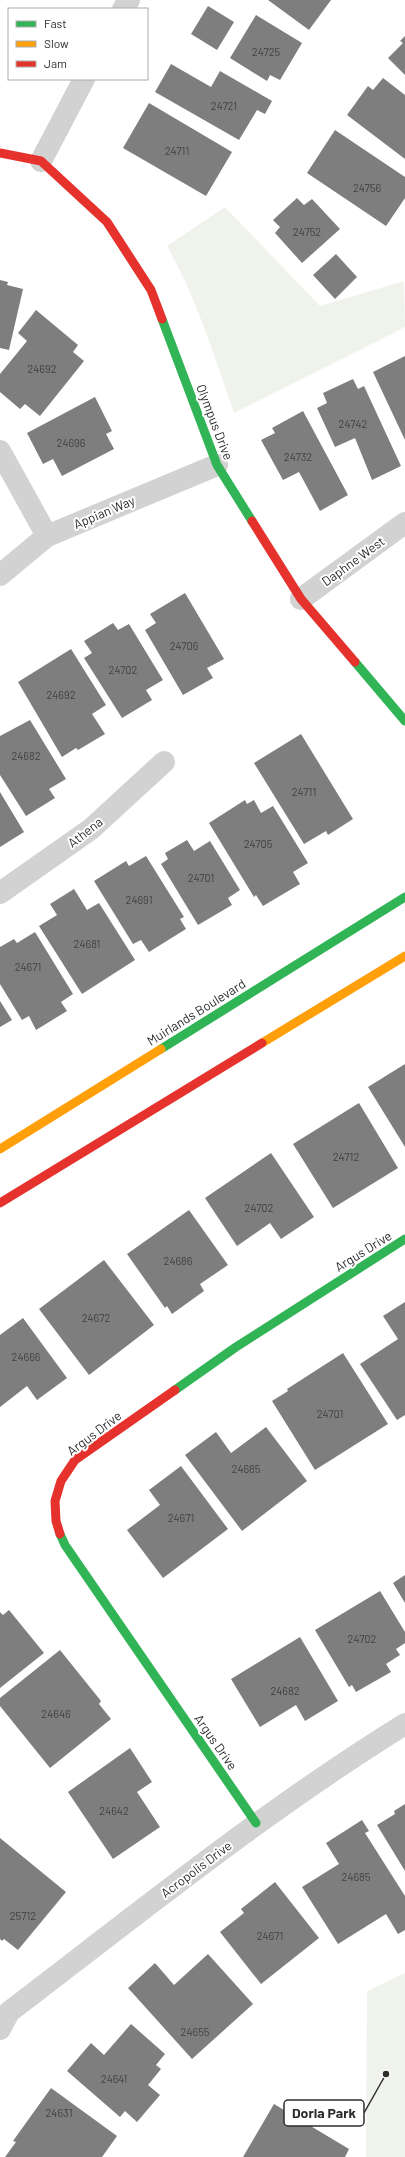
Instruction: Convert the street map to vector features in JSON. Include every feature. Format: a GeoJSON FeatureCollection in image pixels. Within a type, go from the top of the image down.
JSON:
{"type":"FeatureCollection","features":[{"type":"Feature","properties":{"kind":"street"},"geometry":{"type":"LineString","coordinates":[[0,152],[42,161],[83,80]]}},
{"type":"Feature","properties":{"kind":"street","name":"Olympus Drive"},"geometry":{"type":"LineString","coordinates":[[42,161],[107,222],[151,290],[217,465],[301,599],[405,721]]}},
{"type":"Feature","properties":{"kind":"street"},"geometry":{"type":"LineString","coordinates":[[0,451],[47,536]]}},
{"type":"Feature","properties":{"kind":"street","name":"Appian Way"},"geometry":{"type":"LineString","coordinates":[[0,575],[47,536],[217,465]]}},
{"type":"Feature","properties":{"kind":"street","name":"Daphne West"},"geometry":{"type":"LineString","coordinates":[[301,599],[405,522]]}},
{"type":"Feature","properties":{"kind":"street","name":"Athena"},"geometry":{"type":"LineString","coordinates":[[0,893],[91,829],[164,762]]}},
{"type":"Feature","properties":{"kind":"street","name":"Muirlands Boulevard"},"geometry":{"type":"LineString","coordinates":[[0,1149],[405,897]]}},
{"type":"Feature","properties":{"kind":"street"},"geometry":{"type":"LineString","coordinates":[[0,1203],[405,956]]}},
{"type":"Feature","properties":{"kind":"street","name":"Argus Drive"},"geometry":{"type":"LineString","coordinates":[[256,1824],[65,1545],[56,1527],[54,1505],[56,1492],[62,1477],[75,1460],[236,1347],[405,1239]]}},
{"type":"Feature","properties":{"kind":"street","name":"Acropolis Drive"},"geometry":{"type":"LineString","coordinates":[[3,2015],[256,1824],[368,1747],[405,1724]]}},
{"type":"Feature","properties":{"kind":"shaded area"},"geometry":{"type":"Polygon","coordinates":[[[225,207],[320,306],[404,281],[405,327],[234,413],[196,307],[178,266],[167,246],[225,207]]]}},
{"type":"Feature","properties":{"kind":"shaded area"},"geometry":{"type":"Polygon","coordinates":[[[405,1973],[405,2157],[366,2157],[367,1991],[405,1973]]]}},
{"type":"Feature","properties":{"kind":"building"},"geometry":{"type":"Polygon","coordinates":[[[268,0],[331,0],[309,30],[268,0]]]}},
{"type":"Feature","properties":{"kind":"building"},"geometry":{"type":"Polygon","coordinates":[[[208,6],[234,22],[217,50],[191,34],[208,6]]]}},
{"type":"Feature","properties":{"kind":"building"},"geometry":{"type":"Polygon","coordinates":[[[256,15],[302,43],[280,80],[270,75],[267,81],[230,58],[256,15]]]}},
{"type":"Feature","properties":{"kind":"building"},"geometry":{"type":"Polygon","coordinates":[[[405,36],[405,75],[388,58],[403,43],[400,41],[405,36]]]}},
{"type":"Feature","properties":{"kind":"building"},"geometry":{"type":"Polygon","coordinates":[[[171,64],[211,87],[220,71],[272,101],[265,114],[257,110],[239,140],[155,92],[171,64]]]}},
{"type":"Feature","properties":{"kind":"building"},"geometry":{"type":"Polygon","coordinates":[[[383,78],[405,95],[405,159],[347,115],[368,86],[373,90],[383,78]]]}},
{"type":"Feature","properties":{"kind":"building"},"geometry":{"type":"Polygon","coordinates":[[[149,103],[232,152],[206,196],[123,148],[149,103]]]}},
{"type":"Feature","properties":{"kind":"building"},"geometry":{"type":"Polygon","coordinates":[[[335,130],[405,177],[405,198],[386,226],[307,173],[335,130]]]}},
{"type":"Feature","properties":{"kind":"building"},"geometry":{"type":"Polygon","coordinates":[[[297,198],[304,205],[312,199],[340,229],[302,263],[275,233],[280,227],[273,220],[297,198]]]}},
{"type":"Feature","properties":{"kind":"building"},"geometry":{"type":"Polygon","coordinates":[[[336,254],[357,277],[335,299],[313,275],[336,254]]]}},
{"type":"Feature","properties":{"kind":"building"},"geometry":{"type":"Polygon","coordinates":[[[0,280],[8,282],[7,285],[23,289],[9,350],[0,348],[0,280]]]}},
{"type":"Feature","properties":{"kind":"building"},"geometry":{"type":"Polygon","coordinates":[[[36,310],[78,345],[73,352],[84,361],[40,416],[25,404],[20,409],[0,392],[0,374],[27,341],[18,333],[36,310]]]}},
{"type":"Feature","properties":{"kind":"building"},"geometry":{"type":"Polygon","coordinates":[[[405,356],[405,440],[373,372],[405,356]]]}},
{"type":"Feature","properties":{"kind":"building"},"geometry":{"type":"Polygon","coordinates":[[[353,379],[358,389],[364,386],[401,466],[372,480],[355,438],[335,447],[317,408],[327,403],[323,393],[353,379]]]}},
{"type":"Feature","properties":{"kind":"building"},"geometry":{"type":"Polygon","coordinates":[[[95,397],[112,431],[106,434],[114,449],[62,476],[53,459],[43,464],[27,433],[95,397]]]}},
{"type":"Feature","properties":{"kind":"building"},"geometry":{"type":"Polygon","coordinates":[[[303,411],[348,495],[320,511],[299,472],[283,480],[261,440],[275,433],[272,428],[303,411]]]}},
{"type":"Feature","properties":{"kind":"building"},"geometry":{"type":"Polygon","coordinates":[[[185,593],[224,659],[207,668],[213,678],[183,695],[145,630],[156,623],[150,614],[185,593]]]}},
{"type":"Feature","properties":{"kind":"building"},"geometry":{"type":"Polygon","coordinates":[[[113,623],[118,630],[129,624],[163,680],[146,690],[152,700],[122,718],[84,658],[92,653],[84,641],[113,623]]]}},
{"type":"Feature","properties":{"kind":"building"},"geometry":{"type":"Polygon","coordinates":[[[71,649],[106,705],[92,714],[105,734],[78,750],[76,748],[62,757],[18,682],[71,649]]]}},
{"type":"Feature","properties":{"kind":"building"},"geometry":{"type":"Polygon","coordinates":[[[30,720],[66,779],[49,789],[55,798],[26,816],[0,775],[0,736],[30,720]]]}},
{"type":"Feature","properties":{"kind":"building"},"geometry":{"type":"Polygon","coordinates":[[[301,734],[353,819],[328,835],[326,831],[304,844],[254,763],[301,734]]]}},
{"type":"Feature","properties":{"kind":"building"},"geometry":{"type":"Polygon","coordinates":[[[0,792],[24,832],[0,847],[0,792]]]}},
{"type":"Feature","properties":{"kind":"building"},"geometry":{"type":"Polygon","coordinates":[[[245,800],[247,804],[254,800],[261,813],[273,806],[308,863],[293,872],[300,884],[263,906],[256,895],[254,897],[209,823],[245,800]]]}},
{"type":"Feature","properties":{"kind":"building"},"geometry":{"type":"Polygon","coordinates":[[[187,840],[194,851],[210,841],[240,890],[228,898],[232,905],[198,925],[161,864],[168,859],[165,853],[187,840]]]}},
{"type":"Feature","properties":{"kind":"building"},"geometry":{"type":"Polygon","coordinates":[[[146,856],[184,917],[180,919],[186,929],[149,952],[141,940],[133,944],[94,881],[126,861],[129,866],[146,856]]]}},
{"type":"Feature","properties":{"kind":"building"},"geometry":{"type":"Polygon","coordinates":[[[74,889],[87,910],[99,903],[135,960],[82,994],[39,926],[57,915],[50,904],[74,889]]]}},
{"type":"Feature","properties":{"kind":"building"},"geometry":{"type":"Polygon","coordinates":[[[35,932],[73,994],[61,1002],[67,1011],[36,1030],[29,1016],[22,1020],[0,984],[0,947],[14,939],[17,943],[35,932]]]}},
{"type":"Feature","properties":{"kind":"building"},"geometry":{"type":"Polygon","coordinates":[[[0,1001],[12,1020],[0,1027],[0,1001]]]}},
{"type":"Feature","properties":{"kind":"building"},"geometry":{"type":"Polygon","coordinates":[[[405,1064],[405,1147],[368,1087],[405,1064]]]}},
{"type":"Feature","properties":{"kind":"building"},"geometry":{"type":"Polygon","coordinates":[[[359,1103],[398,1168],[333,1208],[293,1144],[359,1103]]]}},
{"type":"Feature","properties":{"kind":"building"},"geometry":{"type":"Polygon","coordinates":[[[271,1153],[314,1217],[281,1239],[270,1223],[237,1246],[205,1198],[271,1153]]]}},
{"type":"Feature","properties":{"kind":"building"},"geometry":{"type":"Polygon","coordinates":[[[189,1210],[228,1265],[200,1284],[204,1291],[172,1314],[167,1306],[165,1308],[127,1254],[189,1210]]]}},
{"type":"Feature","properties":{"kind":"building"},"geometry":{"type":"Polygon","coordinates":[[[104,1260],[154,1325],[89,1375],[39,1309],[104,1260]]]}},
{"type":"Feature","properties":{"kind":"building"},"geometry":{"type":"Polygon","coordinates":[[[405,1302],[405,1415],[397,1420],[360,1364],[398,1339],[383,1316],[405,1302]]]}},
{"type":"Feature","properties":{"kind":"building"},"geometry":{"type":"Polygon","coordinates":[[[23,1318],[67,1378],[37,1400],[27,1386],[0,1407],[0,1335],[23,1318]]]}},
{"type":"Feature","properties":{"kind":"building"},"geometry":{"type":"Polygon","coordinates":[[[343,1353],[388,1424],[315,1470],[272,1401],[288,1391],[287,1389],[343,1353]]]}},
{"type":"Feature","properties":{"kind":"building"},"geometry":{"type":"Polygon","coordinates":[[[266,1427],[307,1481],[242,1531],[185,1455],[216,1432],[231,1453],[266,1427]]]}},
{"type":"Feature","properties":{"kind":"building"},"geometry":{"type":"Polygon","coordinates":[[[181,1466],[228,1529],[163,1578],[127,1530],[160,1505],[149,1490],[181,1466]]]}},
{"type":"Feature","properties":{"kind":"building"},"geometry":{"type":"Polygon","coordinates":[[[405,1575],[405,1603],[393,1583],[405,1575]]]}},
{"type":"Feature","properties":{"kind":"building"},"geometry":{"type":"Polygon","coordinates":[[[380,1591],[405,1632],[405,1643],[396,1649],[400,1655],[386,1664],[391,1672],[356,1692],[352,1685],[349,1687],[315,1630],[380,1591]]]}},
{"type":"Feature","properties":{"kind":"building"},"geometry":{"type":"Polygon","coordinates":[[[9,1610],[44,1653],[0,1688],[0,1612],[3,1615],[9,1610]]]}},
{"type":"Feature","properties":{"kind":"building"},"geometry":{"type":"Polygon","coordinates":[[[300,1637],[338,1701],[305,1721],[296,1705],[260,1727],[231,1679],[300,1637]]]}},
{"type":"Feature","properties":{"kind":"building"},"geometry":{"type":"Polygon","coordinates":[[[60,1650],[101,1701],[99,1704],[111,1719],[50,1768],[0,1706],[0,1698],[60,1650]]]}},
{"type":"Feature","properties":{"kind":"building"},"geometry":{"type":"Polygon","coordinates":[[[130,1748],[152,1782],[137,1792],[160,1827],[113,1859],[68,1792],[130,1748]]]}},
{"type":"Feature","properties":{"kind":"building"},"geometry":{"type":"Polygon","coordinates":[[[405,1804],[405,1871],[377,1825],[395,1814],[394,1811],[405,1804]]]}},
{"type":"Feature","properties":{"kind":"building"},"geometry":{"type":"Polygon","coordinates":[[[362,1820],[369,1831],[365,1833],[405,1896],[405,1930],[398,1934],[386,1914],[338,1944],[302,1887],[339,1864],[326,1843],[362,1820]]]}},
{"type":"Feature","properties":{"kind":"building"},"geometry":{"type":"Polygon","coordinates":[[[0,1838],[66,1892],[18,1950],[4,1939],[2,1941],[0,1939],[0,1838]]]}},
{"type":"Feature","properties":{"kind":"building"},"geometry":{"type":"Polygon","coordinates":[[[275,1882],[319,1938],[261,1984],[220,1932],[244,1913],[241,1909],[275,1882]]]}},
{"type":"Feature","properties":{"kind":"building"},"geometry":{"type":"Polygon","coordinates":[[[208,1954],[253,2004],[192,2059],[128,1988],[155,1963],[174,1985],[208,1954]]]}},
{"type":"Feature","properties":{"kind":"building"},"geometry":{"type":"Polygon","coordinates":[[[131,2024],[165,2054],[156,2065],[161,2069],[148,2085],[160,2095],[137,2122],[125,2111],[120,2117],[67,2071],[91,2043],[104,2055],[131,2024]]]}},
{"type":"Feature","properties":{"kind":"building"},"geometry":{"type":"Polygon","coordinates":[[[51,2088],[117,2136],[102,2157],[5,2157],[16,2142],[13,2141],[51,2088]]]}},
{"type":"Feature","properties":{"kind":"building"},"geometry":{"type":"Polygon","coordinates":[[[274,2104],[349,2149],[345,2157],[243,2157],[274,2104]]]}},
{"type":"Feature","properties":{"kind":"traffic: fast"},"geometry":{"type":"LineString","coordinates":[[162,319],[217,465],[252,521]]}},
{"type":"Feature","properties":{"kind":"traffic: fast"},"geometry":{"type":"LineString","coordinates":[[355,662],[405,721]]}},
{"type":"Feature","properties":{"kind":"traffic: fast"},"geometry":{"type":"LineString","coordinates":[[161,1049],[405,897]]}},
{"type":"Feature","properties":{"kind":"traffic: fast"},"geometry":{"type":"LineString","coordinates":[[175,1390],[236,1347],[405,1239]]}},
{"type":"Feature","properties":{"kind":"traffic: fast"},"geometry":{"type":"LineString","coordinates":[[60,1534],[65,1545],[256,1823]]}},
{"type":"Feature","properties":{"kind":"traffic: slow"},"geometry":{"type":"LineString","coordinates":[[262,1043],[405,956]]}},
{"type":"Feature","properties":{"kind":"traffic: slow"},"geometry":{"type":"LineString","coordinates":[[0,1149],[161,1049]]}},
{"type":"Feature","properties":{"kind":"traffic: jam"},"geometry":{"type":"LineString","coordinates":[[0,153],[41,161],[107,222],[151,290],[162,319]]}},
{"type":"Feature","properties":{"kind":"traffic: jam"},"geometry":{"type":"LineString","coordinates":[[252,521],[301,599],[355,662]]}},
{"type":"Feature","properties":{"kind":"traffic: jam"},"geometry":{"type":"LineString","coordinates":[[0,1203],[262,1043]]}},
{"type":"Feature","properties":{"kind":"traffic: jam"},"geometry":{"type":"LineString","coordinates":[[60,1534],[56,1521],[55,1501],[61,1481],[75,1460],[175,1390]]}},
{"type":"Feature","properties":{"kind":"place","name":"Doria Park"},"geometry":{"type":"Point","coordinates":[386,2074]}}]}
